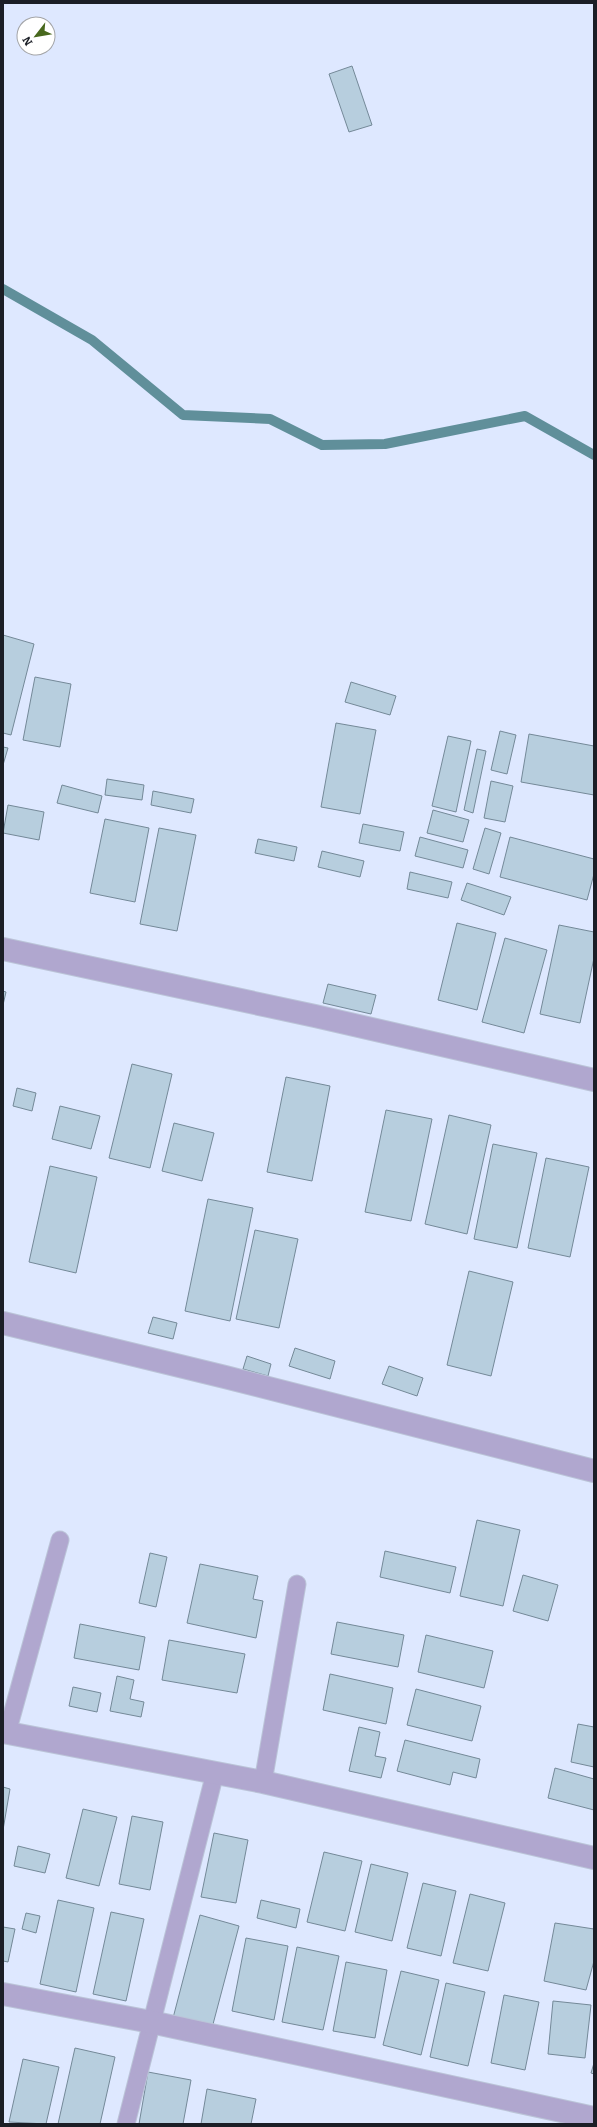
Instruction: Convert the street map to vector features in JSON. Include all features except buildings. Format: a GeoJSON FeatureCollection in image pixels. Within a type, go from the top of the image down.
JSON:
{"type":"FeatureCollection","features":[{"type":"Feature","properties":{"kind":"street"},"geometry":{"type":"LineString","coordinates":[[3,949],[323,1018],[594,1080]]}},
{"type":"Feature","properties":{"kind":"street"},"geometry":{"type":"LineString","coordinates":[[3,1323],[594,1471]]}},
{"type":"Feature","properties":{"kind":"street"},"geometry":{"type":"LineString","coordinates":[[5,1732],[263,1782],[594,1858]]}},
{"type":"Feature","properties":{"kind":"street"},"geometry":{"type":"LineString","coordinates":[[3,1994],[151,2022],[594,2118]]}},
{"type":"Feature","properties":{"kind":"lane"},"geometry":{"type":"LineString","coordinates":[[5,1732],[60,1540]]}},
{"type":"Feature","properties":{"kind":"lane"},"geometry":{"type":"LineString","coordinates":[[263,1782],[297,1584]]}},
{"type":"Feature","properties":{"kind":"lane"},"geometry":{"type":"LineString","coordinates":[[126,2124],[214,1773]]}},
{"type":"Feature","properties":{"kind":"waterway"},"geometry":{"type":"LineString","coordinates":[[3,289],[92,340],[183,415],[270,419],[322,445],[385,444],[525,416],[594,455]]}}]}
